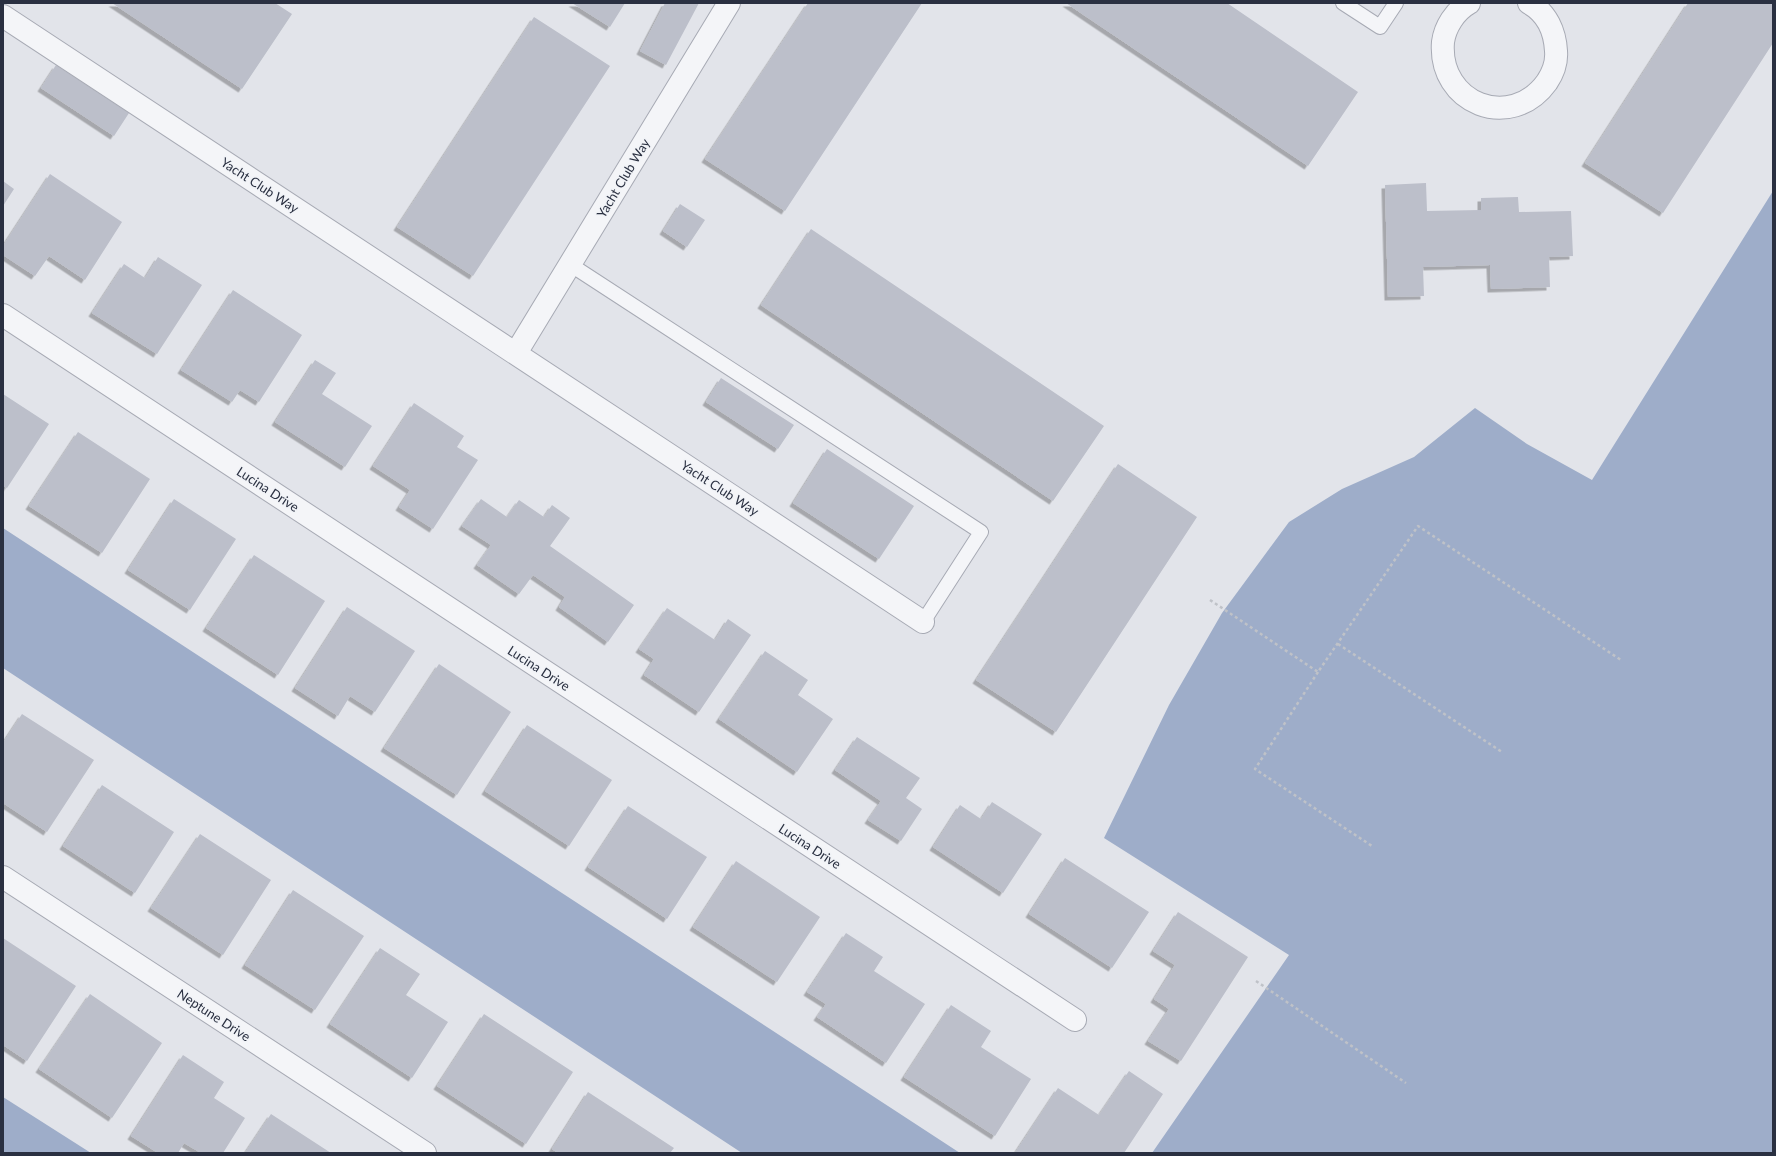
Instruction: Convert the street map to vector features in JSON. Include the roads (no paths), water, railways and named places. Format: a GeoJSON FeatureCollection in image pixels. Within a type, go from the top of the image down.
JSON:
{"type":"FeatureCollection","features":[{"type":"Feature","properties":{"kind":"street","name":"Yacht Club Way"},"geometry":{"type":"LineString","coordinates":[[516,353],[729,3]]}},
{"type":"Feature","properties":{"kind":"street"},"geometry":{"type":"LineString","coordinates":[[1469,3],[1463,6],[1451,20],[1444,37],[1442,54],[1446,73],[1456,88],[1470,100],[1487,107],[1506,108],[1524,102],[1540,92],[1551,76],[1557,57],[1555,38],[1548,20],[1529,3]]}},
{"type":"Feature","properties":{"kind":"street","name":"Yacht Club Way"},"geometry":{"type":"LineString","coordinates":[[3,16],[923,622]]}},
{"type":"Feature","properties":{"kind":"street","name":"Lucina Drive"},"geometry":{"type":"LineString","coordinates":[[3,315],[1075,1020]]}},
{"type":"Feature","properties":{"kind":"street","name":"Neptune Drive"},"geometry":{"type":"LineString","coordinates":[[3,877],[425,1153]]}},
{"type":"Feature","properties":{"kind":"lane"},"geometry":{"type":"LineString","coordinates":[[1343,3],[1380,28],[1396,3]]}},
{"type":"Feature","properties":{"kind":"lane"},"geometry":{"type":"LineString","coordinates":[[570,265],[981,532],[923,622]]}},
{"type":"Feature","properties":{"kind":"water"},"geometry":{"type":"Polygon","coordinates":[[[1773,191],[1773,1153],[1152,1153],[1289,955],[1104,838],[1169,705],[1222,613],[1289,522],[1342,489],[1414,457],[1475,408],[1527,444],[1592,480],[1773,191]]]}},
{"type":"Feature","properties":{"kind":"water"},"geometry":{"type":"Polygon","coordinates":[[[3,528],[960,1153],[742,1153],[3,668],[3,528]]]}},
{"type":"Feature","properties":{"kind":"water"},"geometry":{"type":"Polygon","coordinates":[[[3,1097],[91,1153],[3,1153],[3,1097]]]}}]}
